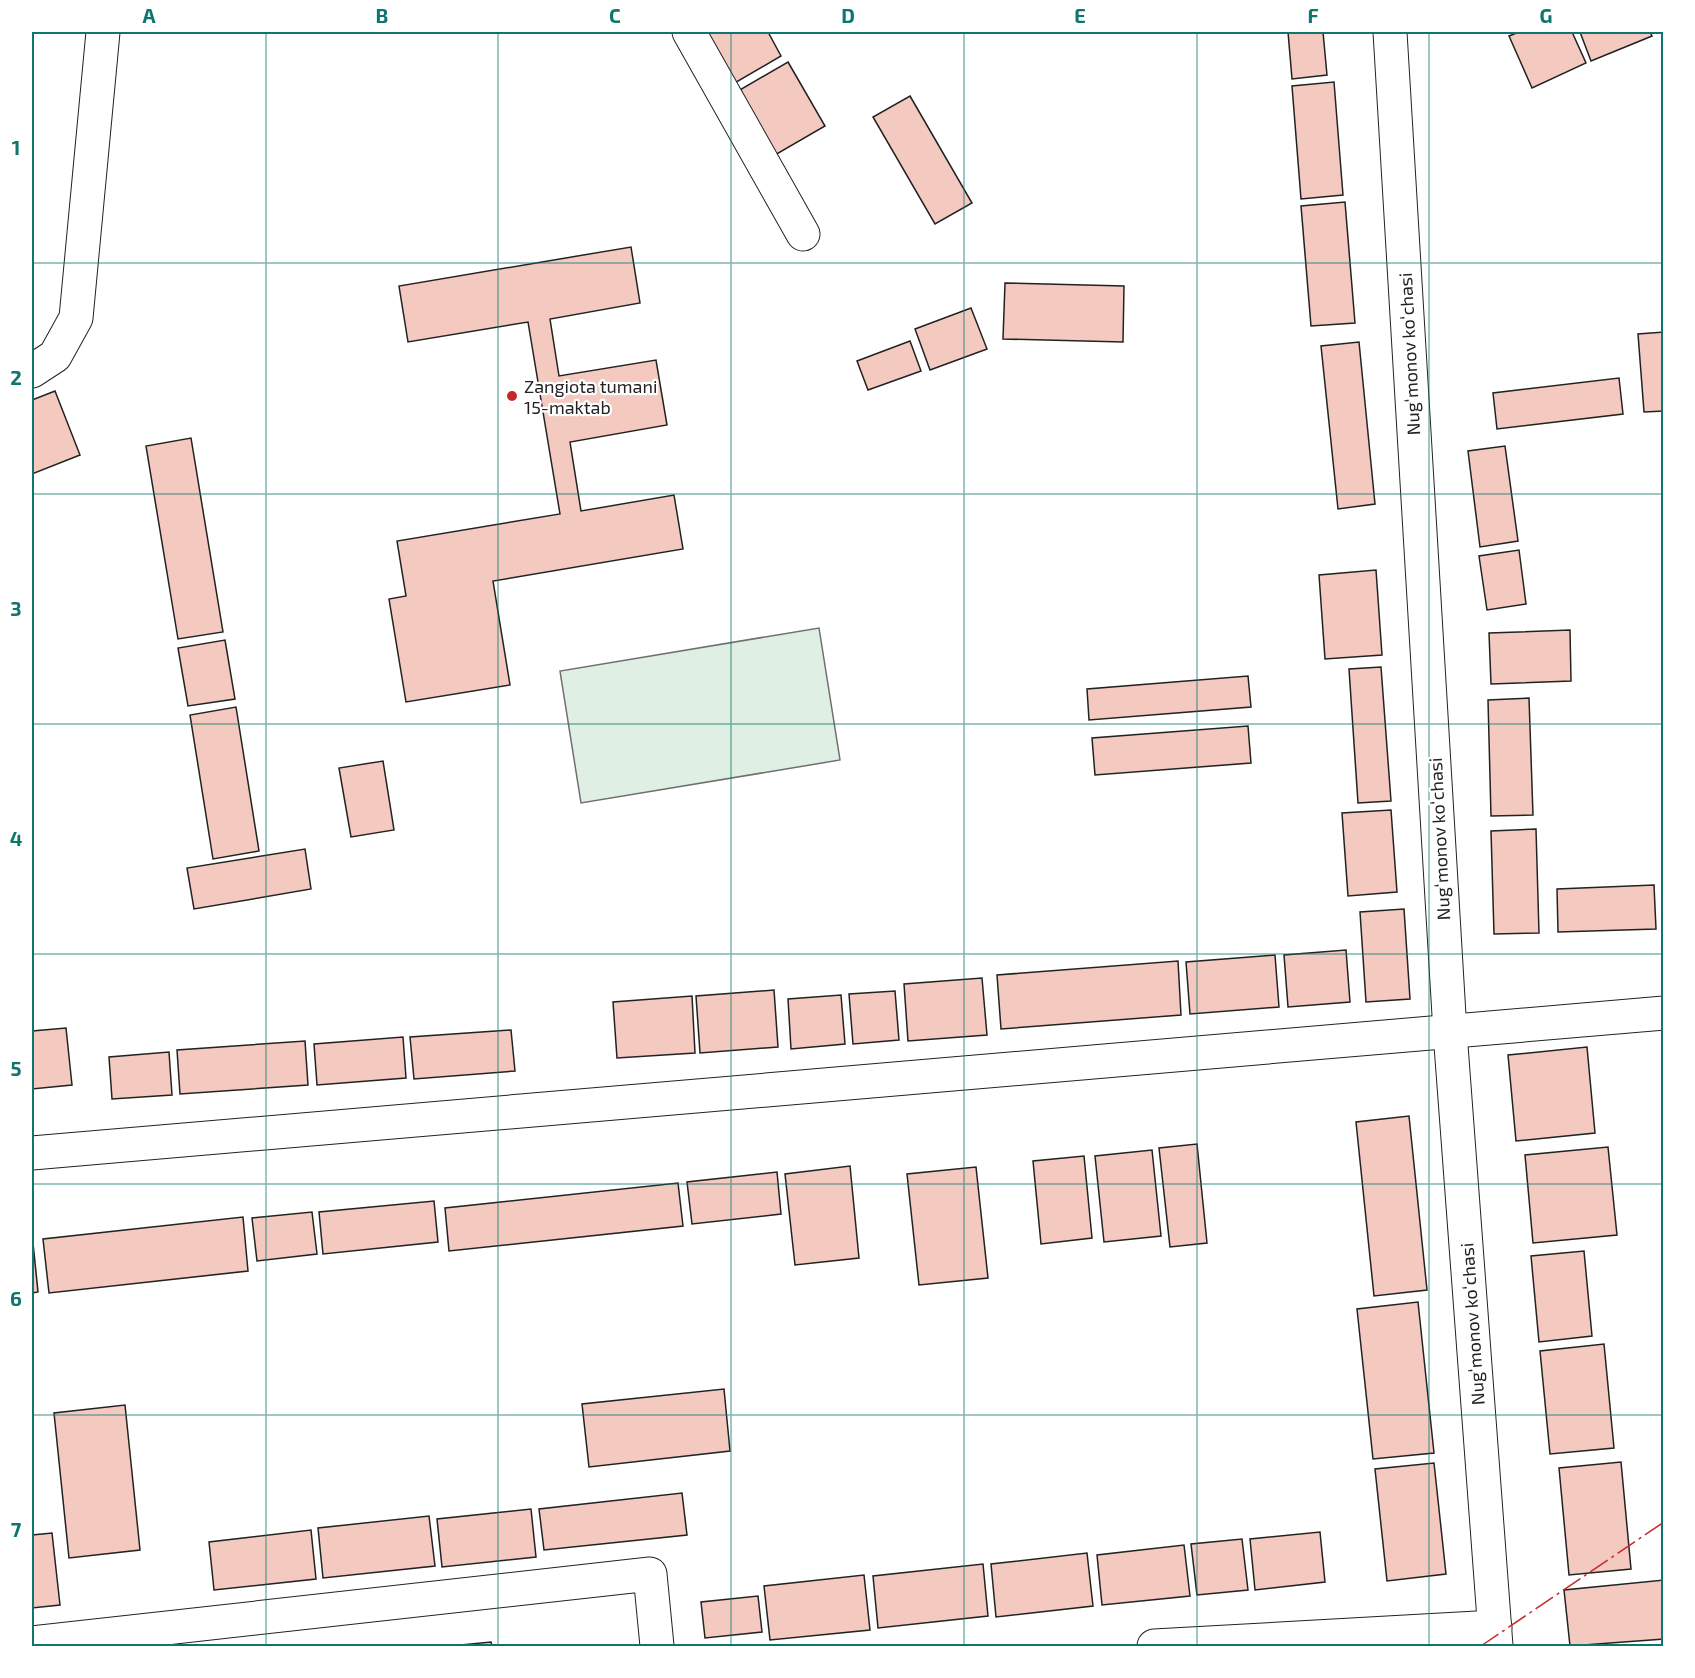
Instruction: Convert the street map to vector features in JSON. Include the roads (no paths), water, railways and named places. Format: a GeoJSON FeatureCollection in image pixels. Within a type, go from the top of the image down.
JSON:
{"type":"FeatureCollection","features":[{"type":"Feature","properties":{"kind":"street"},"geometry":{"type":"LineString","coordinates":[[32,371],[55,356],[76,318],[103,32]]}},
{"type":"Feature","properties":{"kind":"street"},"geometry":{"type":"LineString","coordinates":[[689,32],[803,234]]}},
{"type":"Feature","properties":{"kind":"street","name":"Nugʻmonov koʻchasi"},"geometry":{"type":"LineString","coordinates":[[1390,32],[1450,1032],[1496,1637]]}},
{"type":"Feature","properties":{"kind":"street"},"geometry":{"type":"LineString","coordinates":[[32,1153],[1664,1013]]}},
{"type":"Feature","properties":{"kind":"street"},"geometry":{"type":"LineString","coordinates":[[32,1643],[650,1574],[657,1647]]}},
{"type":"Feature","properties":{"kind":"street"},"geometry":{"type":"LineString","coordinates":[[1154,1647],[1496,1637]]}},
{"type":"Feature","properties":{"kind":"place","name":"Zangiota tumani 15-maktab"},"geometry":{"type":"Point","coordinates":[512,396]}}]}
